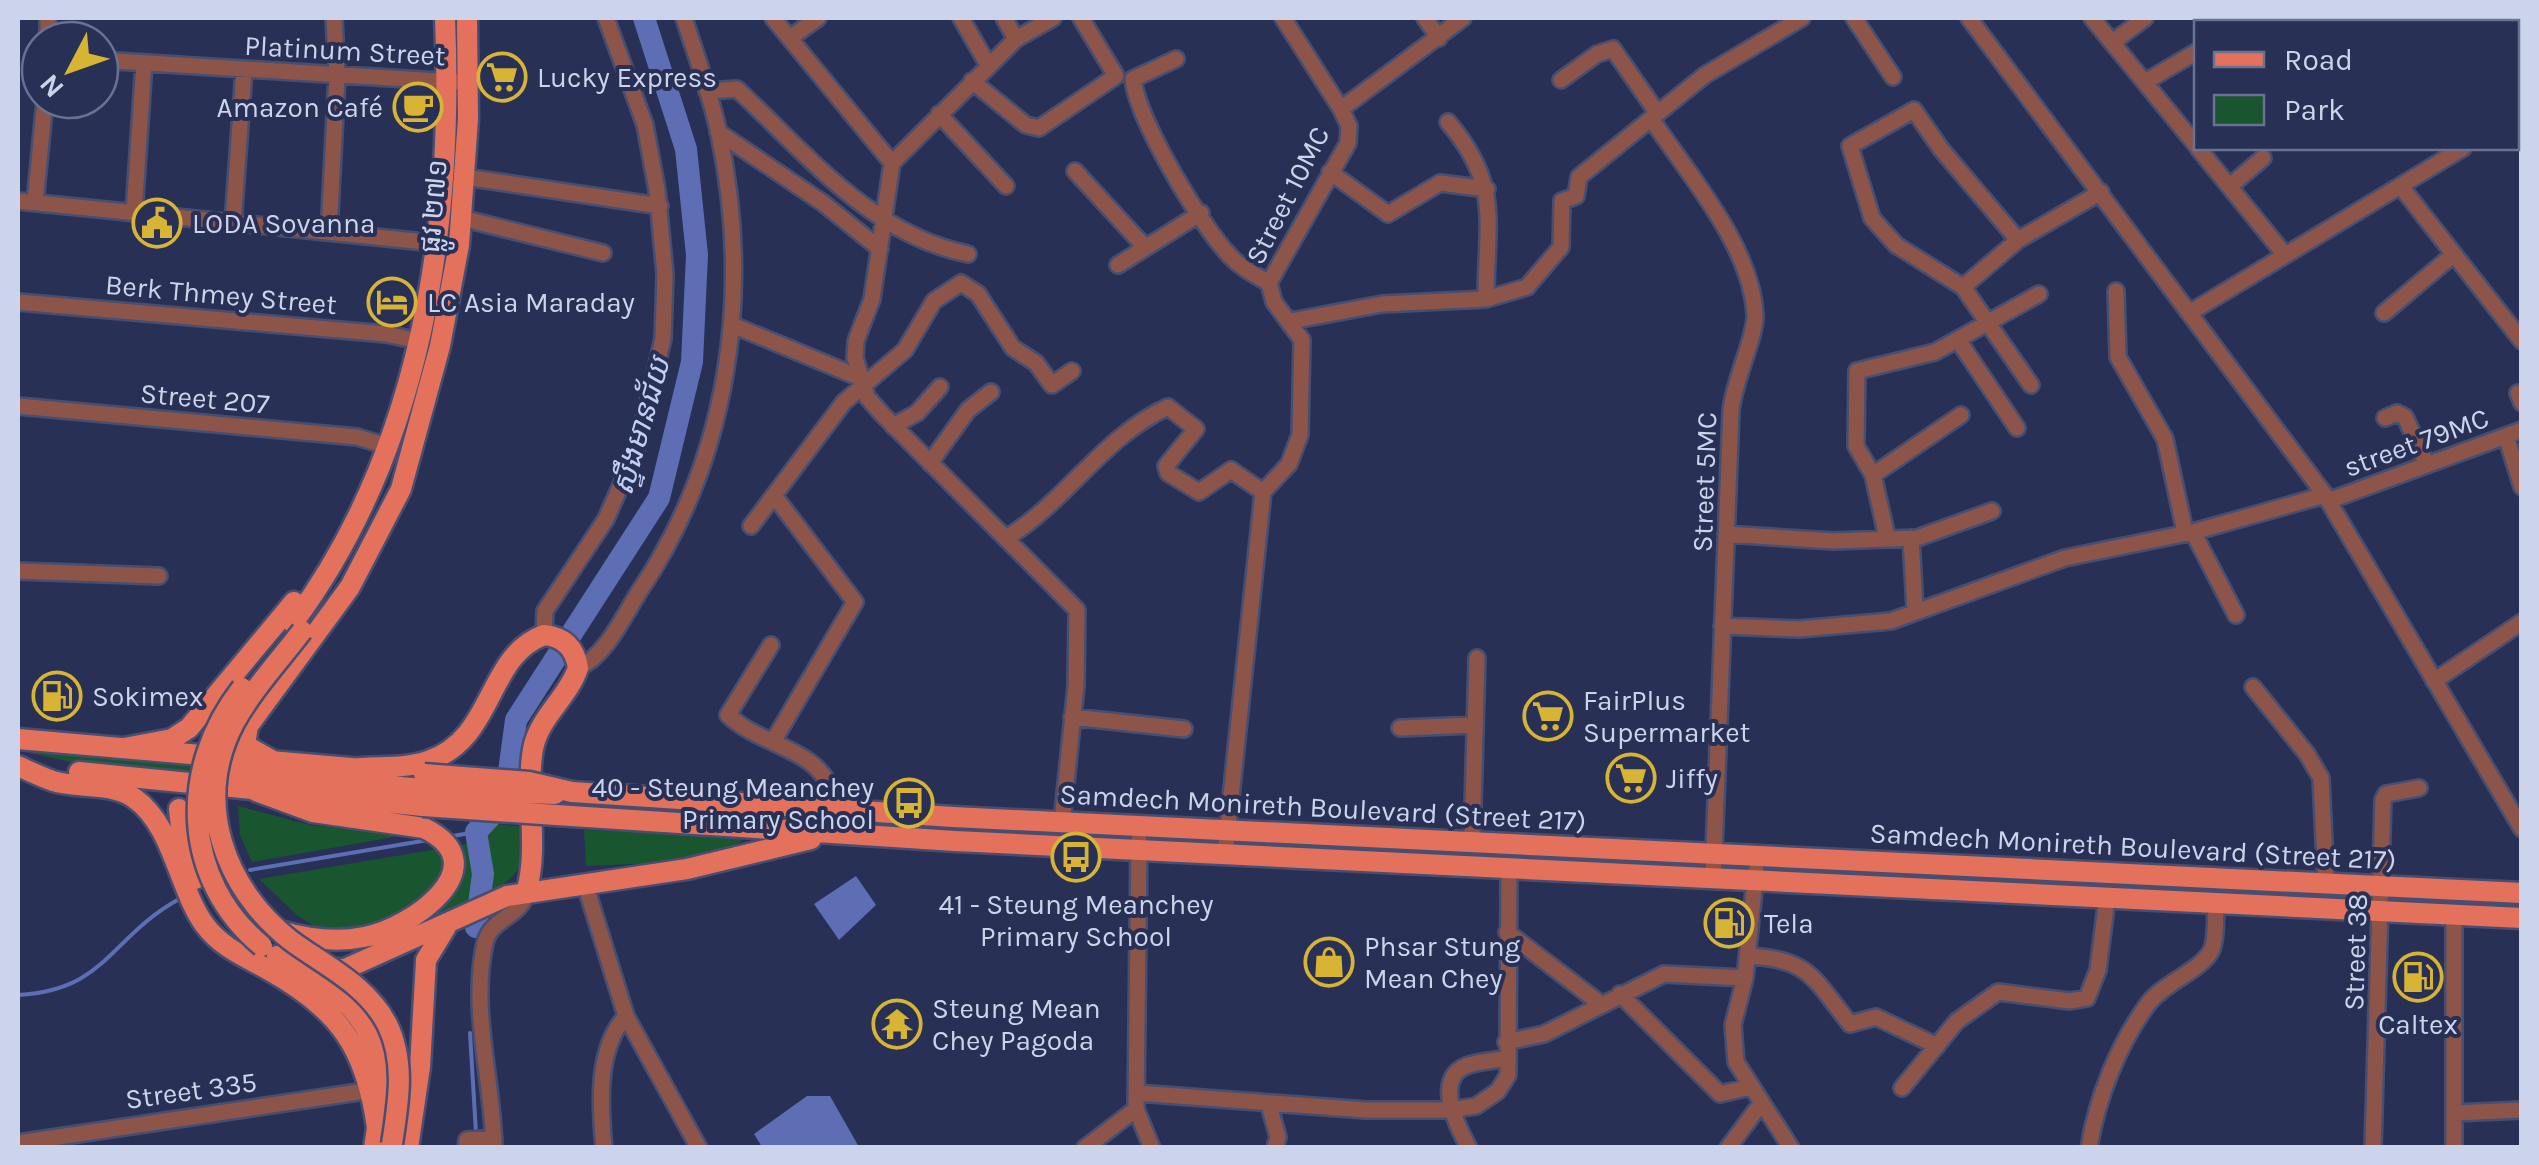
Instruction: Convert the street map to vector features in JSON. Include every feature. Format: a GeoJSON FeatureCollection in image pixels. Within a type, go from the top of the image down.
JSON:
{"type":"FeatureCollection","features":[{"type":"Feature","properties":{"kind":"main road","name":"ផ្លូវ ២៧១"},"geometry":{"type":"LineString","coordinates":[[387,446],[418,341],[435,243],[446,81],[444,18]]}},
{"type":"Feature","properties":{"kind":"main road","name":"ផ្លូវ ២៧១"},"geometry":{"type":"LineString","coordinates":[[408,454],[440,346],[461,218],[467,18]]}},
{"type":"Feature","properties":{"kind":"main road"},"geometry":{"type":"LineString","coordinates":[[387,446],[357,525],[298,627],[233,726],[216,792],[226,860],[248,899],[278,930],[352,982],[387,1024],[399,1076],[389,1143]]}},
{"type":"Feature","properties":{"kind":"main road"},"geometry":{"type":"LineString","coordinates":[[124,748],[172,739],[204,715],[311,580],[387,446]]}},
{"type":"Feature","properties":{"kind":"main road"},"geometry":{"type":"LineString","coordinates":[[389,1143],[362,1058],[338,1021],[237,922],[210,880],[198,831],[198,788],[206,749],[219,720],[342,577],[408,454]]}},
{"type":"Feature","properties":{"kind":"main road"},"geometry":{"type":"LineString","coordinates":[[273,761],[245,745],[248,726],[367,558],[402,489],[408,454]]}},
{"type":"Feature","properties":{"kind":"main road"},"geometry":{"type":"LineString","coordinates":[[18,739],[351,768],[423,763],[456,747],[475,730],[521,646],[545,635],[568,644],[578,667],[543,722],[533,750],[534,852],[517,893]]}},
{"type":"Feature","properties":{"kind":"main road"},"geometry":{"type":"LineString","coordinates":[[18,765],[54,782],[111,790],[139,801],[158,825],[205,924],[232,952],[315,969],[345,969],[517,893],[687,869],[834,834]]}},
{"type":"Feature","properties":{"kind":"main road"},"geometry":{"type":"LineString","coordinates":[[18,765],[256,792],[424,790]]}},
{"type":"Feature","properties":{"kind":"main road"},"geometry":{"type":"LineString","coordinates":[[351,768],[424,790]]}},
{"type":"Feature","properties":{"kind":"main road"},"geometry":{"type":"LineString","coordinates":[[234,772],[424,790]]}},
{"type":"Feature","properties":{"kind":"main road","name":"Samdech Monireth Boulevard (Street 217)"},"geometry":{"type":"LineString","coordinates":[[424,790],[528,796],[572,792],[1062,822],[2522,892]]}},
{"type":"Feature","properties":{"kind":"main road","name":"Samdech Monireth Boulevard (Street 217)"},"geometry":{"type":"LineString","coordinates":[[424,790],[571,816],[834,834],[2522,918]]}},
{"type":"Feature","properties":{"kind":"main road"},"geometry":{"type":"LineString","coordinates":[[256,792],[312,812],[411,825],[436,834],[451,855],[448,886],[431,906],[364,938],[316,940],[278,930]]}},
{"type":"Feature","properties":{"kind":"main road"},"geometry":{"type":"LineString","coordinates":[[179,808],[183,844],[205,901],[238,943],[334,992],[368,1029],[382,1080],[389,1143]]}},
{"type":"Feature","properties":{"kind":"main road"},"geometry":{"type":"LineString","coordinates":[[389,1143],[420,1068],[426,960],[432,944],[458,918]]}},
{"type":"Feature","properties":{"kind":"street"},"geometry":{"type":"LineString","coordinates":[[329,232],[337,76],[334,18]]}},
{"type":"Feature","properties":{"kind":"street"},"geometry":{"type":"LineString","coordinates":[[545,635],[545,611],[588,549],[621,488],[652,400],[663,339],[665,274],[660,206],[644,125],[606,18]]}},
{"type":"Feature","properties":{"kind":"street"},"geometry":{"type":"LineString","coordinates":[[578,667],[591,662],[602,648],[663,557],[686,510],[719,410],[735,326],[730,200],[718,132],[684,18]]}},
{"type":"Feature","properties":{"kind":"street"},"geometry":{"type":"LineString","coordinates":[[773,18],[892,163]]}},
{"type":"Feature","properties":{"kind":"street"},"geometry":{"type":"LineString","coordinates":[[790,38],[818,18]]}},
{"type":"Feature","properties":{"kind":"street"},"geometry":{"type":"LineString","coordinates":[[961,18],[988,65]]}},
{"type":"Feature","properties":{"kind":"street"},"geometry":{"type":"LineString","coordinates":[[1004,18],[1016,39]]}},
{"type":"Feature","properties":{"kind":"street"},"geometry":{"type":"LineString","coordinates":[[860,382],[856,341],[872,299],[892,163],[1016,39],[1053,18]]}},
{"type":"Feature","properties":{"kind":"street"},"geometry":{"type":"LineString","coordinates":[[1081,18],[1124,78],[1164,156],[1233,260],[1269,283]]}},
{"type":"Feature","properties":{"kind":"street"},"geometry":{"type":"LineString","coordinates":[[1284,18],[1341,109]]}},
{"type":"Feature","properties":{"kind":"street"},"geometry":{"type":"LineString","coordinates":[[1425,18],[1439,38]]}},
{"type":"Feature","properties":{"kind":"street","name":"Street 10MC"},"geometry":{"type":"LineString","coordinates":[[1263,492],[1289,464],[1300,435],[1302,340],[1274,302],[1269,283],[1348,143],[1349,126],[1341,109],[1463,18]]}},
{"type":"Feature","properties":{"kind":"street"},"geometry":{"type":"LineString","coordinates":[[1291,321],[1382,304],[1486,299],[1527,286],[1560,247],[1562,200],[1576,196],[1579,177],[1734,55],[1802,18]]}},
{"type":"Feature","properties":{"kind":"street"},"geometry":{"type":"LineString","coordinates":[[1854,18],[1893,77]]}},
{"type":"Feature","properties":{"kind":"street"},"geometry":{"type":"LineString","coordinates":[[2092,18],[2194,142]]}},
{"type":"Feature","properties":{"kind":"street"},"geometry":{"type":"LineString","coordinates":[[2113,42],[2145,18]]}},
{"type":"Feature","properties":{"kind":"street"},"geometry":{"type":"LineString","coordinates":[[1972,19],[2326,498],[2522,829]]}},
{"type":"Feature","properties":{"kind":"street","name":"Street 5MC"},"geometry":{"type":"LineString","coordinates":[[1561,80],[1597,54],[1612,49],[1745,263],[1756,316],[1734,383],[1712,878]]}},
{"type":"Feature","properties":{"kind":"street"},"geometry":{"type":"LineString","coordinates":[[2146,82],[2194,53]]}},
{"type":"Feature","properties":{"kind":"street"},"geometry":{"type":"LineString","coordinates":[[972,81],[1033,129],[1124,78],[1176,59]]}},
{"type":"Feature","properties":{"kind":"street","name":"Platinum Street"},"geometry":{"type":"LineString","coordinates":[[120,61],[468,82]]}},
{"type":"Feature","properties":{"kind":"street"},"geometry":{"type":"LineString","coordinates":[[134,213],[144,63]]}},
{"type":"Feature","properties":{"kind":"street"},"geometry":{"type":"LineString","coordinates":[[233,223],[244,70]]}},
{"type":"Feature","properties":{"kind":"street"},"geometry":{"type":"LineString","coordinates":[[707,90],[737,88],[850,196],[928,245],[968,254]]}},
{"type":"Feature","properties":{"kind":"street"},"geometry":{"type":"LineString","coordinates":[[2018,240],[1914,110],[1850,146],[1872,218],[1896,245],[1963,287],[2031,386]]}},
{"type":"Feature","properties":{"kind":"street"},"geometry":{"type":"LineString","coordinates":[[939,114],[1006,186]]}},
{"type":"Feature","properties":{"kind":"street"},"geometry":{"type":"LineString","coordinates":[[35,203],[43,120]]}},
{"type":"Feature","properties":{"kind":"street"},"geometry":{"type":"LineString","coordinates":[[1448,122],[1475,155],[1487,189],[1486,299]]}},
{"type":"Feature","properties":{"kind":"street"},"geometry":{"type":"LineString","coordinates":[[718,132],[823,203],[880,249]]}},
{"type":"Feature","properties":{"kind":"street"},"geometry":{"type":"LineString","coordinates":[[2201,150],[2285,254]]}},
{"type":"Feature","properties":{"kind":"street"},"geometry":{"type":"LineString","coordinates":[[2191,312],[2460,150]]}},
{"type":"Feature","properties":{"kind":"street"},"geometry":{"type":"LineString","coordinates":[[2230,186],[2264,158]]}},
{"type":"Feature","properties":{"kind":"street"},"geometry":{"type":"LineString","coordinates":[[1075,171],[1144,246]]}},
{"type":"Feature","properties":{"kind":"street"},"geometry":{"type":"LineString","coordinates":[[1330,172],[1388,214],[1440,183],[1487,189]]}},
{"type":"Feature","properties":{"kind":"street"},"geometry":{"type":"LineString","coordinates":[[465,177],[660,206]]}},
{"type":"Feature","properties":{"kind":"street"},"geometry":{"type":"LineString","coordinates":[[2402,188],[2522,341]]}},
{"type":"Feature","properties":{"kind":"street"},"geometry":{"type":"LineString","coordinates":[[1963,287],[2018,240],[2101,192]]}},
{"type":"Feature","properties":{"kind":"street"},"geometry":{"type":"LineString","coordinates":[[18,202],[435,243]]}},
{"type":"Feature","properties":{"kind":"street"},"geometry":{"type":"LineString","coordinates":[[1118,265],[1200,213]]}},
{"type":"Feature","properties":{"kind":"street"},"geometry":{"type":"LineString","coordinates":[[461,218],[603,253]]}},
{"type":"Feature","properties":{"kind":"street"},"geometry":{"type":"LineString","coordinates":[[2384,313],[2454,254]]}},
{"type":"Feature","properties":{"kind":"street"},"geometry":{"type":"LineString","coordinates":[[751,526],[776,498],[860,382],[905,350],[934,301],[962,283],[978,294],[1013,348],[1036,363],[1048,382],[1055,384],[1072,371]]}},
{"type":"Feature","properties":{"kind":"street"},"geometry":{"type":"LineString","coordinates":[[2116,291],[2118,357],[2165,439],[2189,532],[2236,615]]}},
{"type":"Feature","properties":{"kind":"street"},"geometry":{"type":"LineString","coordinates":[[1886,537],[1874,475],[1856,446],[1857,371],[1911,360],[1958,340],[2040,294]]}},
{"type":"Feature","properties":{"kind":"street","name":"Berk Thmey Street"},"geometry":{"type":"LineString","coordinates":[[18,302],[386,334],[418,341]]}},
{"type":"Feature","properties":{"kind":"street"},"geometry":{"type":"LineString","coordinates":[[735,326],[860,382],[893,426],[1008,537],[1076,610],[1072,717],[1062,822]]}},
{"type":"Feature","properties":{"kind":"street"},"geometry":{"type":"LineString","coordinates":[[1958,340],[2017,428]]}},
{"type":"Feature","properties":{"kind":"street"},"geometry":{"type":"LineString","coordinates":[[893,426],[917,413],[940,387]]}},
{"type":"Feature","properties":{"kind":"street"},"geometry":{"type":"LineString","coordinates":[[930,463],[968,410],[991,392]]}},
{"type":"Feature","properties":{"kind":"street","name":"Street 207"},"geometry":{"type":"LineString","coordinates":[[18,406],[357,437],[387,446]]}},
{"type":"Feature","properties":{"kind":"street"},"geometry":{"type":"LineString","coordinates":[[1008,537],[1060,498],[1139,425],[1168,407],[1196,430],[1166,466],[1168,473],[1200,492],[1231,470],[1263,492],[1261,546],[1225,854]]}},
{"type":"Feature","properties":{"kind":"street"},"geometry":{"type":"LineString","coordinates":[[2385,418],[2398,412],[2404,417],[2427,465]]}},
{"type":"Feature","properties":{"kind":"street"},"geometry":{"type":"LineString","coordinates":[[1874,475],[1961,415]]}},
{"type":"Feature","properties":{"kind":"street"},"geometry":{"type":"LineString","coordinates":[[2514,433],[2522,487]]}},
{"type":"Feature","properties":{"kind":"street","name":"street 79MC"},"geometry":{"type":"LineString","coordinates":[[1722,626],[1799,630],[1891,622],[1914,609],[2064,558],[2326,498],[2514,433]]}},
{"type":"Feature","properties":{"kind":"street"},"geometry":{"type":"LineString","coordinates":[[774,740],[855,602],[776,498]]}},
{"type":"Feature","properties":{"kind":"street"},"geometry":{"type":"LineString","coordinates":[[1726,534],[1833,541],[1911,538],[1992,511]]}},
{"type":"Feature","properties":{"kind":"street"},"geometry":{"type":"LineString","coordinates":[[1911,538],[1914,609]]}},
{"type":"Feature","properties":{"kind":"street"},"geometry":{"type":"LineString","coordinates":[[18,571],[159,576]]}},
{"type":"Feature","properties":{"kind":"street"},"geometry":{"type":"LineString","coordinates":[[2434,681],[2522,622]]}},
{"type":"Feature","properties":{"kind":"street"},"geometry":{"type":"LineString","coordinates":[[770,645],[728,715],[820,772],[836,797],[834,834]]}},
{"type":"Feature","properties":{"kind":"street"},"geometry":{"type":"LineString","coordinates":[[1472,842],[1477,658]]}},
{"type":"Feature","properties":{"kind":"street"},"geometry":{"type":"LineString","coordinates":[[2253,687],[2308,754],[2321,778],[2326,883]]}},
{"type":"Feature","properties":{"kind":"street"},"geometry":{"type":"LineString","coordinates":[[1072,717],[1184,728]]}},
{"type":"Feature","properties":{"kind":"street"},"geometry":{"type":"LineString","coordinates":[[1400,728],[1475,725]]}},
{"type":"Feature","properties":{"kind":"street","name":"Street 38"},"geometry":{"type":"LineString","coordinates":[[2372,1148],[2384,797],[2420,788]]}},
{"type":"Feature","properties":{"kind":"street"},"geometry":{"type":"LineString","coordinates":[[1140,826],[1137,1101],[1152,1148]]}},
{"type":"Feature","properties":{"kind":"street"},"geometry":{"type":"LineString","coordinates":[[1757,856],[1745,978],[1733,1025],[1736,1062],[1791,1148]]}},
{"type":"Feature","properties":{"kind":"street"},"geometry":{"type":"LineString","coordinates":[[1085,1148],[1137,1101],[1452,1110],[1476,1106],[1498,1091],[1508,1075],[1509,868]]}},
{"type":"Feature","properties":{"kind":"street"},"geometry":{"type":"LineString","coordinates":[[585,884],[626,1016],[698,1148]]}},
{"type":"Feature","properties":{"kind":"street"},"geometry":{"type":"LineString","coordinates":[[483,1142],[480,979],[485,943],[493,928],[523,906],[517,893]]}},
{"type":"Feature","properties":{"kind":"street"},"geometry":{"type":"LineString","coordinates":[[1902,1088],[1957,1021],[1998,992],[2070,1001],[2087,998],[2098,970],[2108,898]]}},
{"type":"Feature","properties":{"kind":"street"},"geometry":{"type":"LineString","coordinates":[[2090,1148],[2096,1107],[2148,1004],[2182,973],[2202,964],[2212,948],[2216,903]]}},
{"type":"Feature","properties":{"kind":"street"},"geometry":{"type":"LineString","coordinates":[[2454,914],[2454,1148]]}},
{"type":"Feature","properties":{"kind":"street"},"geometry":{"type":"LineString","coordinates":[[1507,932],[1602,1005]]}},
{"type":"Feature","properties":{"kind":"street"},"geometry":{"type":"LineString","coordinates":[[1747,956],[1781,957],[1800,965],[1850,1024],[1876,1017],[1937,1046]]}},
{"type":"Feature","properties":{"kind":"street"},"geometry":{"type":"LineString","coordinates":[[1470,1148],[1452,1110],[1456,1074],[1464,1066],[1544,1034],[1664,974],[1745,978]]}},
{"type":"Feature","properties":{"kind":"street"},"geometry":{"type":"LineString","coordinates":[[1620,994],[1715,1090],[1724,1096],[1750,1087]]}},
{"type":"Feature","properties":{"kind":"street"},"geometry":{"type":"LineString","coordinates":[[604,1148],[605,1058],[616,1028],[626,1016]]}},
{"type":"Feature","properties":{"kind":"street","name":"Street 335"},"geometry":{"type":"LineString","coordinates":[[18,1143],[74,1140],[372,1090]]}},
{"type":"Feature","properties":{"kind":"street"},"geometry":{"type":"LineString","coordinates":[[1269,1104],[1278,1137],[1274,1148]]}},
{"type":"Feature","properties":{"kind":"street"},"geometry":{"type":"LineString","coordinates":[[1728,1148],[1760,1105]]}},
{"type":"Feature","properties":{"kind":"street"},"geometry":{"type":"LineString","coordinates":[[2454,1113],[2522,1110]]}},
{"type":"Feature","properties":{"kind":"green space"},"geometry":{"type":"Polygon","coordinates":[[[87,752],[198,761],[186,773],[85,765],[29,753],[87,752]]]}},
{"type":"Feature","properties":{"kind":"green space"},"geometry":{"type":"Polygon","coordinates":[[[238,806],[310,825],[405,835],[252,862],[240,835],[238,806]]]}},
{"type":"Feature","properties":{"kind":"green space"},"geometry":{"type":"Polygon","coordinates":[[[495,824],[524,827],[523,851],[515,873],[490,893],[492,874],[486,834],[495,824]]]}},
{"type":"Feature","properties":{"kind":"green space"},"geometry":{"type":"Polygon","coordinates":[[[584,830],[741,836],[741,841],[728,849],[690,858],[586,866],[584,830]]]}},
{"type":"Feature","properties":{"kind":"green space"},"geometry":{"type":"Polygon","coordinates":[[[473,843],[475,899],[358,953],[298,916],[259,879],[473,843]]]}},
{"type":"Feature","properties":{"kind":"water"},"geometry":{"type":"Polygon","coordinates":[[[856,876],[876,905],[839,940],[814,904],[856,876]]]}},
{"type":"Feature","properties":{"kind":"water"},"geometry":{"type":"Polygon","coordinates":[[[807,1096],[830,1096],[859,1147],[762,1147],[754,1134],[807,1096]]]}},
{"type":"Feature","properties":{"kind":"waterway","name":"ស្ទឹងមានជ័យ"},"geometry":{"type":"LineString","coordinates":[[476,927],[483,874],[476,832],[505,801],[516,720],[659,498],[692,362],[697,255],[686,149],[644,18]]}},
{"type":"Feature","properties":{"kind":"waterway"},"geometry":{"type":"LineString","coordinates":[[447,837],[476,832]]}},
{"type":"Feature","properties":{"kind":"waterway"},"geometry":{"type":"LineString","coordinates":[[250,870],[428,840]]}},
{"type":"Feature","properties":{"kind":"waterway"},"geometry":{"type":"LineString","coordinates":[[18,995],[48,991],[90,972],[157,913],[181,898]]}},
{"type":"Feature","properties":{"kind":"waterway","name":"ស្ទឹងមានជ័យ"},"geometry":{"type":"LineString","coordinates":[[470,1033],[476,1133]]}},
{"type":"Feature","properties":{"kind":"place","name":"Lucky Express"},"geometry":{"type":"Point","coordinates":[502,77]}},
{"type":"Feature","properties":{"kind":"place","name":"Amazon Café"},"geometry":{"type":"Point","coordinates":[418,107]}},
{"type":"Feature","properties":{"kind":"place","name":"LODA Sovanna"},"geometry":{"type":"Point","coordinates":[157,223]}},
{"type":"Feature","properties":{"kind":"place","name":"LC Asia Maraday"},"geometry":{"type":"Point","coordinates":[392,302]}},
{"type":"Feature","properties":{"kind":"place","name":"Sokimex"},"geometry":{"type":"Point","coordinates":[57,696]}},
{"type":"Feature","properties":{"kind":"place","name":"FairPlus Supermarket"},"geometry":{"type":"Point","coordinates":[1548,716]}},
{"type":"Feature","properties":{"kind":"place","name":"Jiffy"},"geometry":{"type":"Point","coordinates":[1631,778]}},
{"type":"Feature","properties":{"kind":"place","name":"40 - Steung Meanchey Primary School"},"geometry":{"type":"Point","coordinates":[909,803]}},
{"type":"Feature","properties":{"kind":"place","name":"41 - Steung Meanchey Primary School"},"geometry":{"type":"Point","coordinates":[1076,857]}},
{"type":"Feature","properties":{"kind":"place","name":"Tela"},"geometry":{"type":"Point","coordinates":[1729,923]}},
{"type":"Feature","properties":{"kind":"place","name":"Phsar Stung Mean Chey"},"geometry":{"type":"Point","coordinates":[1329,962]}},
{"type":"Feature","properties":{"kind":"place","name":"Caltex"},"geometry":{"type":"Point","coordinates":[2418,977]}},
{"type":"Feature","properties":{"kind":"place","name":"Steung Mean Chey Pagoda"},"geometry":{"type":"Point","coordinates":[897,1024]}}]}
